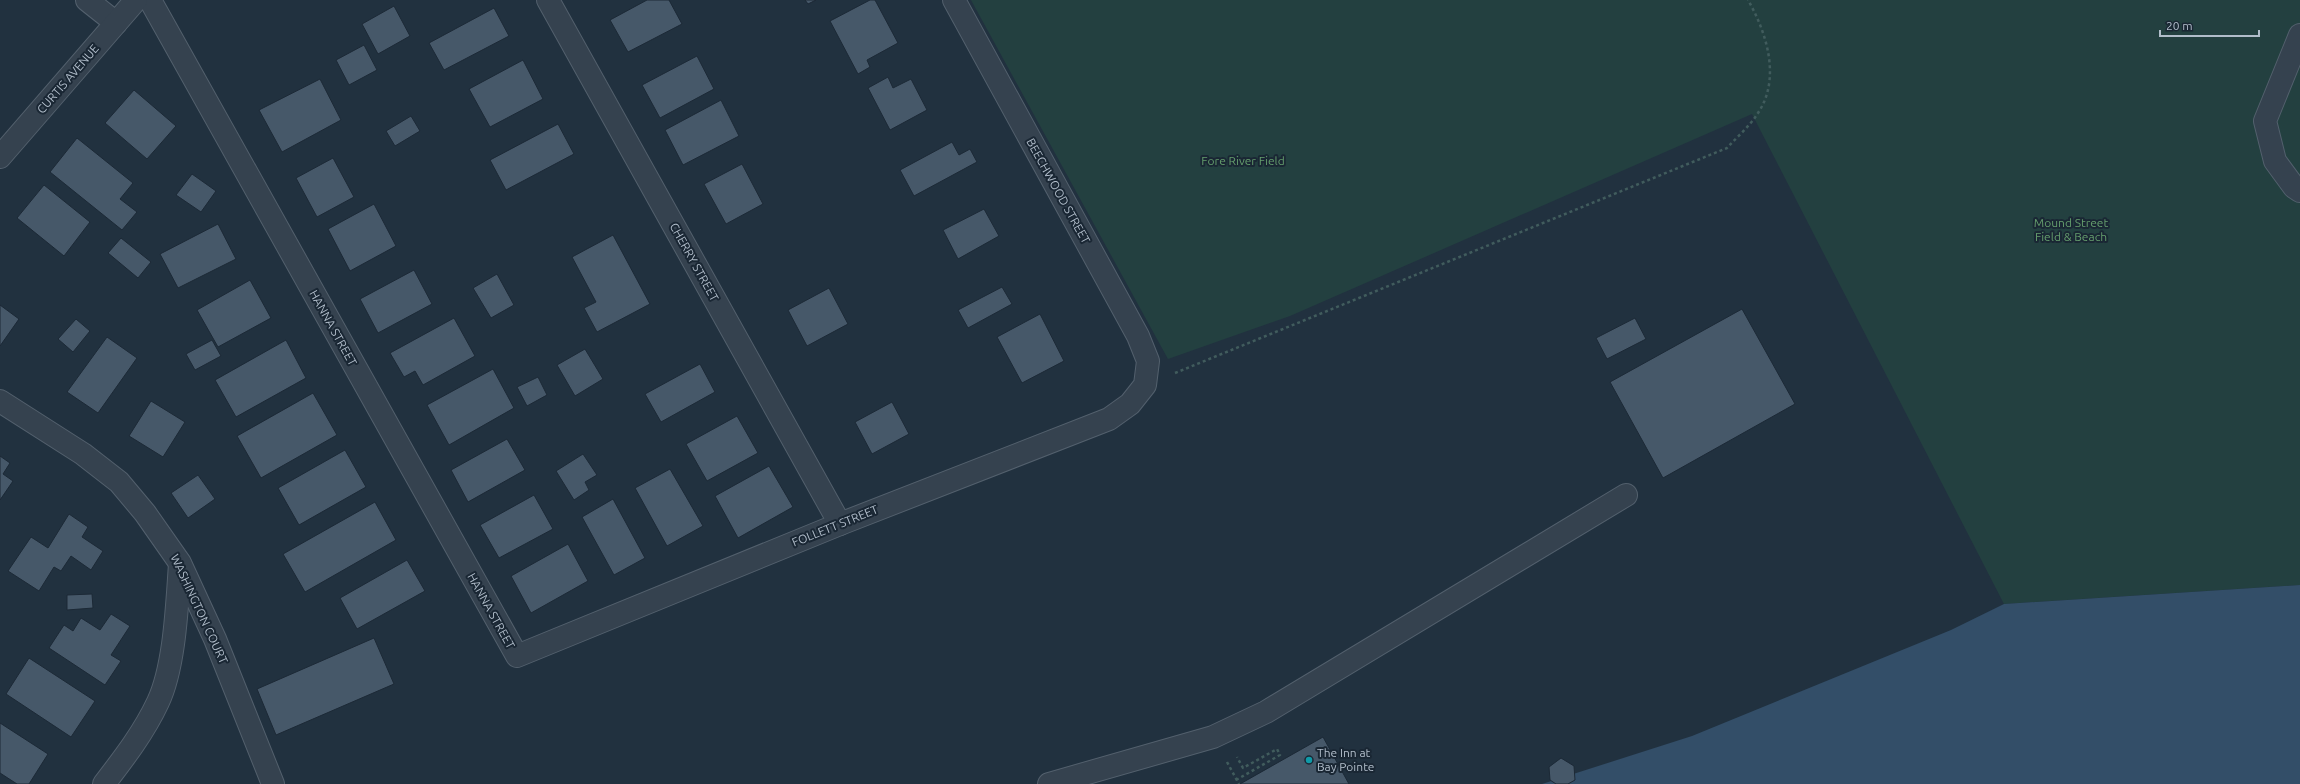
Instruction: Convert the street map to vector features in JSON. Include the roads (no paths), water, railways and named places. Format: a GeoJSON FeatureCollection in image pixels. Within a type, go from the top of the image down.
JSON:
{"type":"FeatureCollection","features":[{"type":"Feature","properties":{"kind":"street"},"geometry":{"type":"LineString","coordinates":[[87,0],[116,23]]}},
{"type":"Feature","properties":{"kind":"street","name":"CURTIS AVENUE"},"geometry":{"type":"LineString","coordinates":[[0,157],[136,0]]}},
{"type":"Feature","properties":{"kind":"street","name":"HANNA STREET"},"geometry":{"type":"LineString","coordinates":[[150,0],[517,656]]}},
{"type":"Feature","properties":{"kind":"street","name":"CHERRY STREET"},"geometry":{"type":"LineString","coordinates":[[548,0],[840,524]]}},
{"type":"Feature","properties":{"kind":"street","name":"BEECHWOOD STREET"},"geometry":{"type":"LineString","coordinates":[[954,0],[1138,336],[1148,361],[1145,386]]}},
{"type":"Feature","properties":{"kind":"street"},"geometry":{"type":"LineString","coordinates":[[2300,34],[2265,121],[2275,161],[2294,187],[2300,191]]}},
{"type":"Feature","properties":{"kind":"street","name":"FOLLETT STREET"},"geometry":{"type":"LineString","coordinates":[[517,656],[840,524],[1109,420],[1130,404],[1145,386]]}},
{"type":"Feature","properties":{"kind":"street","name":"WASHINGTON COURT"},"geometry":{"type":"LineString","coordinates":[[0,401],[83,454],[118,482],[145,513],[180,563],[215,639],[273,784]]}},
{"type":"Feature","properties":{"kind":"street"},"geometry":{"type":"LineString","coordinates":[[1049,784],[1114,776],[1213,737],[1266,712],[1626,495]]}},
{"type":"Feature","properties":{"kind":"street"},"geometry":{"type":"LineString","coordinates":[[104,784],[136,742],[159,701],[170,660],[180,563]]}},
{"type":"Feature","properties":{"kind":"water"},"geometry":{"type":"Polygon","coordinates":[[[2300,585],[2300,784],[1542,784],[1692,736],[1951,630],[2004,604],[2300,585]]]}},
{"type":"Feature","properties":{"kind":"place","name":"The Inn at Bay Pointe"},"geometry":{"type":"Point","coordinates":[1309,760]}},
{"type":"Feature","properties":{"kind":"park label","name":"Fore River Field"},"geometry":{"type":"Point","coordinates":[1243,161]}},
{"type":"Feature","properties":{"kind":"park label","name":"Mound Street Field & Beach"},"geometry":{"type":"Point","coordinates":[2071,230]}}]}
